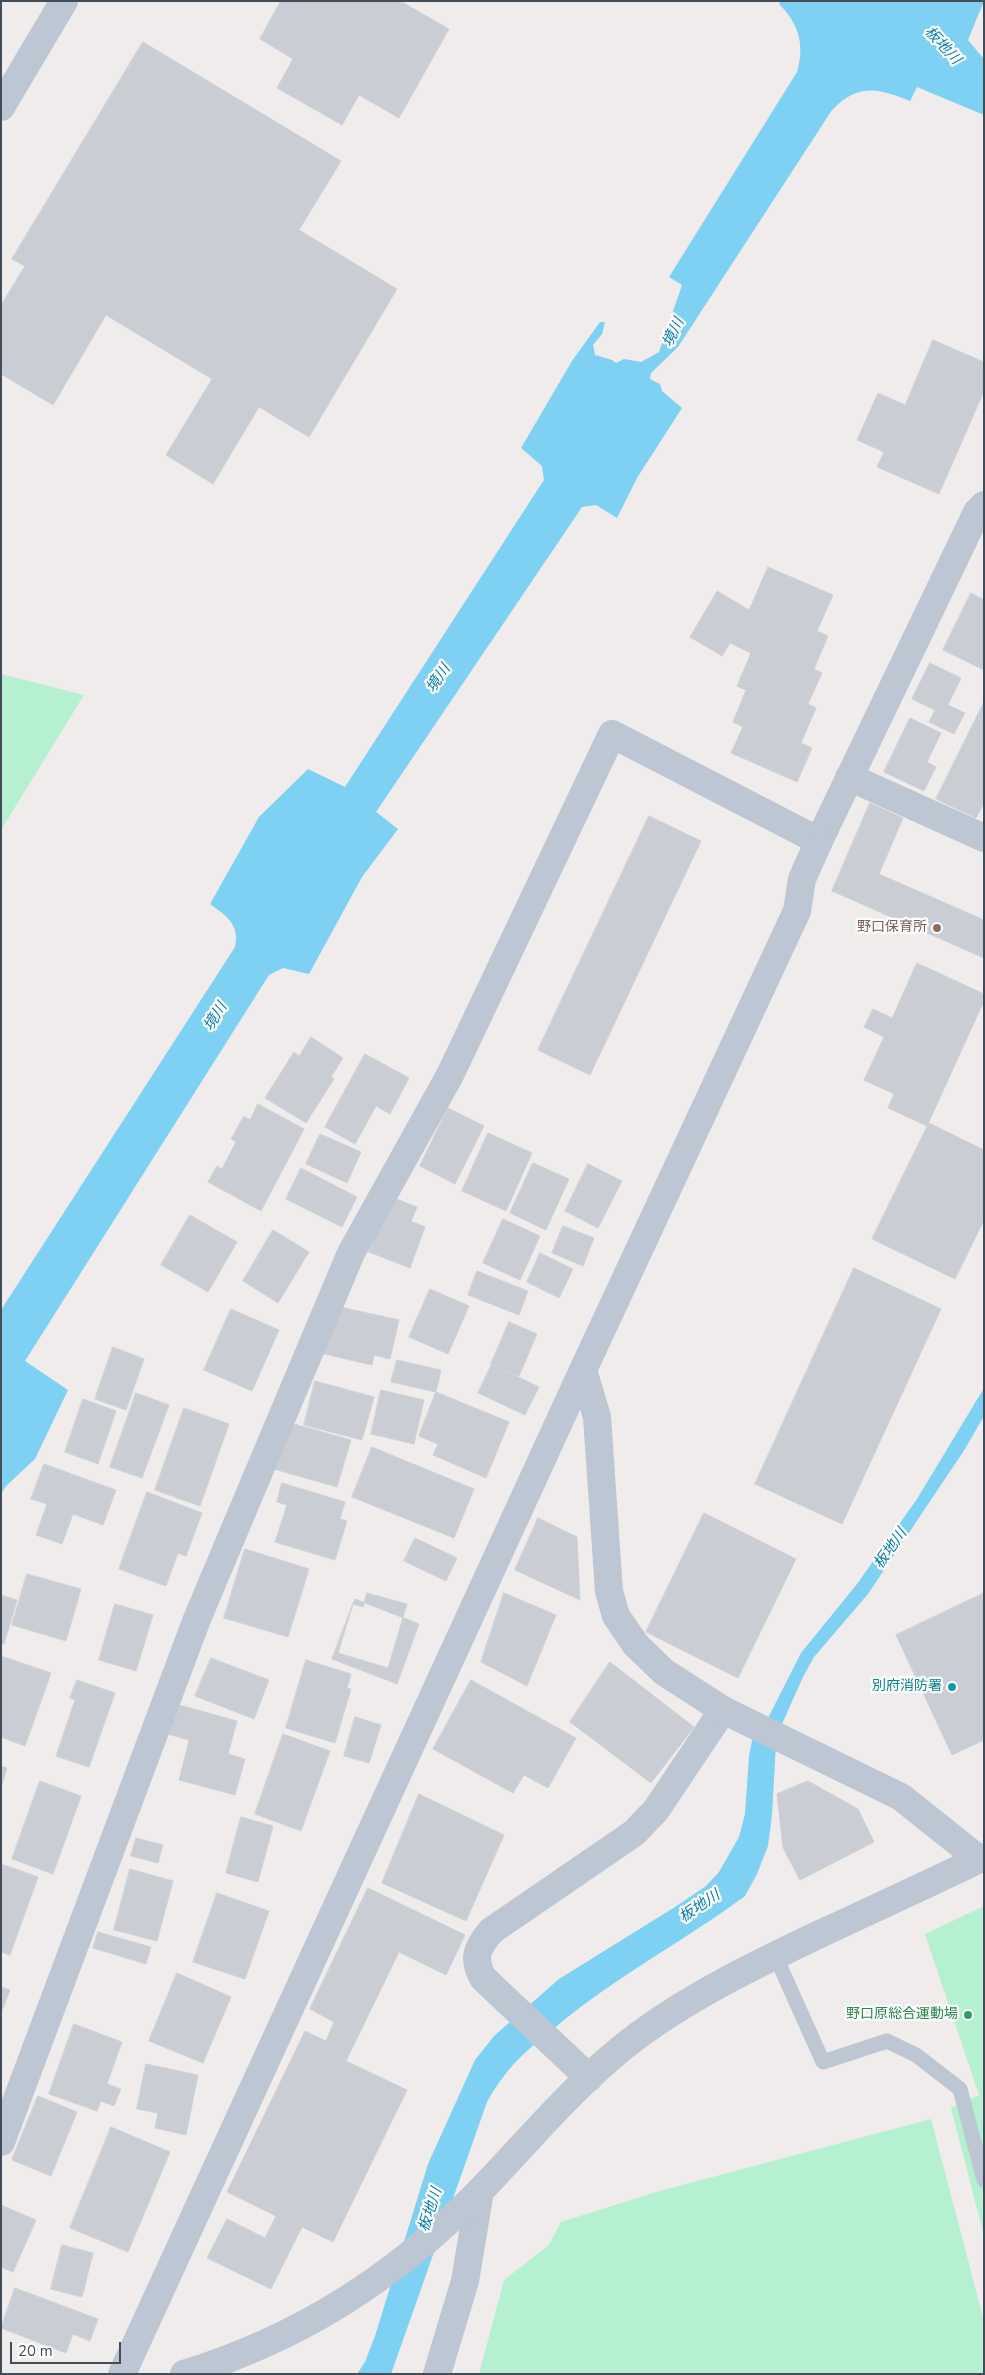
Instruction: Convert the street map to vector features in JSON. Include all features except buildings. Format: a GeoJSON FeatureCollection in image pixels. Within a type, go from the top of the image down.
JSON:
{"type":"FeatureCollection","features":[{"type":"Feature","properties":{"kind":"street"},"geometry":{"type":"LineString","coordinates":[[1,107],[64,1]]}},
{"type":"Feature","properties":{"kind":"street"},"geometry":{"type":"LineString","coordinates":[[122,2374],[583,1370],[797,911],[802,879],[819,841],[977,512],[984,505]]}},
{"type":"Feature","properties":{"kind":"street"},"geometry":{"type":"LineString","coordinates":[[1,2142],[197,1620],[351,1253],[450,1075],[612,734],[819,841]]}},
{"type":"Feature","properties":{"kind":"street"},"geometry":{"type":"LineString","coordinates":[[849,777],[984,838]]}},
{"type":"Feature","properties":{"kind":"street"},"geometry":{"type":"LineString","coordinates":[[184,2374],[263,2346],[316,2319],[367,2288],[390,2271],[433,2236],[589,2078],[638,2036],[680,2006],[775,1956],[982,1858],[901,1797],[723,1710],[664,1672],[636,1645],[616,1616],[609,1591],[597,1416],[583,1370]]}},
{"type":"Feature","properties":{"kind":"street"},"geometry":{"type":"LineString","coordinates":[[589,2078],[483,1978],[476,1966],[477,1952],[491,1931],[634,1833],[656,1810],[723,1710]]}},
{"type":"Feature","properties":{"kind":"street"},"geometry":{"type":"LineString","coordinates":[[438,2374],[466,2281],[480,2190]]}},
{"type":"Feature","properties":{"kind":"lane"},"geometry":{"type":"LineString","coordinates":[[775,1956],[823,2062],[888,2041],[916,2055],[960,2089],[977,2131],[984,2180]]}},
{"type":"Feature","properties":{"kind":"green space"},"geometry":{"type":"Polygon","coordinates":[[[1,674],[84,695],[1,830],[1,674]]]}},
{"type":"Feature","properties":{"kind":"green space","name":"野口原総合運動場"},"geometry":{"type":"Polygon","coordinates":[[[984,1906],[984,2236],[951,2108],[979,2095],[925,1934],[984,1906]]]}},
{"type":"Feature","properties":{"kind":"green space"},"geometry":{"type":"Polygon","coordinates":[[[931,2119],[984,2321],[984,2374],[479,2374],[504,2280],[549,2245],[561,2222],[656,2192],[931,2119]]]}},
{"type":"Feature","properties":{"kind":"water"},"geometry":{"type":"Polygon","coordinates":[[[780,1],[984,1],[968,40],[984,59],[984,115],[917,87],[910,101],[888,93],[869,90],[851,95],[832,110],[678,347],[651,373],[650,379],[660,384],[662,391],[682,408],[637,478],[617,518],[596,505],[582,507],[376,812],[398,829],[362,877],[309,974],[283,968],[269,975],[25,1361],[68,1390],[35,1459],[6,1486],[1,1494],[1,1310],[235,947],[236,933],[234,927],[227,917],[210,904],[259,817],[308,769],[345,787],[544,480],[542,466],[521,448],[572,361],[600,322],[605,322],[602,334],[593,345],[595,355],[616,363],[624,359],[641,362],[659,352],[682,285],[669,277],[797,72],[800,53],[798,35],[796,27],[779,4],[780,1]]]}},
{"type":"Feature","properties":{"kind":"water","name":"板地川"},"geometry":{"type":"Polygon","coordinates":[[[984,1388],[984,1416],[965,1449],[868,1594],[814,1657],[803,1677],[782,1724],[776,1743],[772,1815],[768,1846],[757,1874],[745,1896],[580,2007],[536,2043],[510,2068],[487,2102],[391,2374],[357,2374],[365,2362],[375,2336],[428,2164],[475,2060],[494,2036],[559,1979],[675,1907],[706,1886],[719,1872],[739,1837],[745,1814],[749,1756],[753,1736],[768,1718],[801,1653],[857,1584],[917,1499],[984,1388]]]}},
{"type":"Feature","properties":{"kind":"place","name":"野口保育所"},"geometry":{"type":"Point","coordinates":[937,928]}},
{"type":"Feature","properties":{"kind":"place","name":"別府消防署"},"geometry":{"type":"Point","coordinates":[952,1687]}},
{"type":"Feature","properties":{"kind":"place","name":"野口原総合運動場"},"geometry":{"type":"Point","coordinates":[968,2015]}},
{"type":"Feature","properties":{"kind":"water label","name":"境川"},"geometry":{"type":"Point","coordinates":[674,333]}},
{"type":"Feature","properties":{"kind":"water label","name":"境川"},"geometry":{"type":"Point","coordinates":[439,679]}},
{"type":"Feature","properties":{"kind":"water label","name":"境川"},"geometry":{"type":"Point","coordinates":[216,1017]}}]}
